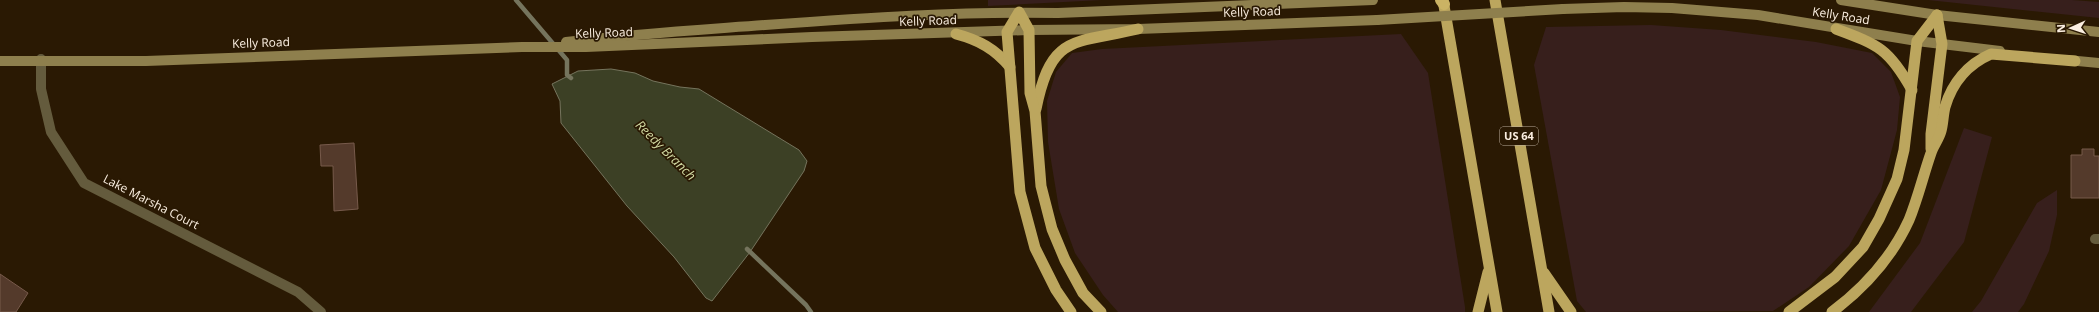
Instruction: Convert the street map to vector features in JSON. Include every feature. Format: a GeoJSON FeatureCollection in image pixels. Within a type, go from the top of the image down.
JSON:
{"type":"FeatureCollection","features":[{"type":"Feature","properties":{"kind":"highway","name":"US 64"},"geometry":{"type":"LineString","coordinates":[[1495,0],[1549,312]]}},
{"type":"Feature","properties":{"kind":"highway"},"geometry":{"type":"LineString","coordinates":[[1443,1],[1497,312]]}},
{"type":"Feature","properties":{"kind":"highway"},"geometry":{"type":"LineString","coordinates":[[1071,312],[1056,290],[1035,248],[1020,192],[1007,32],[1019,12],[1029,30],[1030,93],[1035,111],[1041,186],[1052,229],[1065,260],[1083,293],[1100,312]]}},
{"type":"Feature","properties":{"kind":"highway"},"geometry":{"type":"LineString","coordinates":[[1789,312],[1835,277],[1863,247],[1879,219],[1897,179],[1904,150],[1912,90],[1916,41],[1937,15]]}},
{"type":"Feature","properties":{"kind":"highway"},"geometry":{"type":"LineString","coordinates":[[1931,152],[1931,134],[1942,44],[1937,15]]}},
{"type":"Feature","properties":{"kind":"highway"},"geometry":{"type":"LineString","coordinates":[[1035,111],[1040,88],[1047,70],[1058,53],[1077,42],[1090,38],[1138,29]]}},
{"type":"Feature","properties":{"kind":"highway"},"geometry":{"type":"LineString","coordinates":[[1836,29],[1878,46],[1889,55],[1901,71],[1912,90]]}},
{"type":"Feature","properties":{"kind":"highway"},"geometry":{"type":"LineString","coordinates":[[956,34],[986,44],[1000,54],[1010,67]]}},
{"type":"Feature","properties":{"kind":"highway"},"geometry":{"type":"LineString","coordinates":[[1832,312],[1853,297],[1875,273],[1898,240],[1918,197],[1931,152],[1941,131],[1945,108],[1951,90],[1960,78],[1981,59],[1991,54],[2075,61]]}},
{"type":"Feature","properties":{"kind":"highway"},"geometry":{"type":"LineString","coordinates":[[1478,312],[1489,267]]}},
{"type":"Feature","properties":{"kind":"highway"},"geometry":{"type":"LineString","coordinates":[[1542,271],[1571,312]]}},
{"type":"Feature","properties":{"kind":"main road","name":"Kelly Road"},"geometry":{"type":"LineString","coordinates":[[522,46],[619,36],[862,18],[1019,12],[1058,13],[1373,0]]}},
{"type":"Feature","properties":{"kind":"main road","name":"Kelly Road"},"geometry":{"type":"LineString","coordinates":[[1841,0],[1937,15],[2099,32]]}},
{"type":"Feature","properties":{"kind":"main road","name":"Kelly Road"},"geometry":{"type":"LineString","coordinates":[[0,61],[41,59],[146,60],[522,46],[586,47],[812,37],[956,34],[1029,30],[1138,29],[1377,20],[1563,9],[1624,7],[1672,8],[1758,15],[1916,41],[2099,63]]}},
{"type":"Feature","properties":{"kind":"street","name":"Lake Marsha Court"},"geometry":{"type":"LineString","coordinates":[[41,59],[41,89],[51,132],[84,183],[298,292],[321,312]]}},
{"type":"Feature","properties":{"kind":"shaded area"},"geometry":{"type":"Polygon","coordinates":[[[988,0],[1102,0],[988,6],[988,0]]]}},
{"type":"Feature","properties":{"kind":"shaded area"},"geometry":{"type":"Polygon","coordinates":[[[1928,0],[2072,0],[2099,2],[2099,18],[1928,0]]]}},
{"type":"Feature","properties":{"kind":"shaded area"},"geometry":{"type":"Polygon","coordinates":[[[1651,25],[1721,30],[1816,42],[1872,53],[1891,72],[1900,97],[1897,130],[1881,190],[1849,246],[1809,287],[1773,311],[1586,312],[1577,301],[1534,65],[1546,27],[1651,25]]]}},
{"type":"Feature","properties":{"kind":"shaded area"},"geometry":{"type":"Polygon","coordinates":[[[1401,34],[1428,73],[1465,312],[1118,312],[1103,295],[1075,253],[1059,209],[1048,142],[1047,101],[1056,72],[1072,53],[1102,49],[1401,34]]]}},
{"type":"Feature","properties":{"kind":"shaded area"},"geometry":{"type":"Polygon","coordinates":[[[1964,128],[1992,137],[1964,242],[1911,312],[1869,312],[1920,243],[1964,128]]]}},
{"type":"Feature","properties":{"kind":"shaded area"},"geometry":{"type":"Polygon","coordinates":[[[2057,190],[2057,215],[2049,251],[2024,304],[2018,312],[1972,312],[1981,301],[2037,203],[2057,190]]]}},
{"type":"Feature","properties":{"kind":"water"},"geometry":{"type":"Polygon","coordinates":[[[611,69],[635,73],[653,81],[680,87],[699,89],[799,150],[807,161],[804,171],[750,252],[712,301],[706,298],[674,257],[627,206],[561,123],[560,101],[552,84],[578,71],[611,69]]]}},
{"type":"Feature","properties":{"kind":"building"},"geometry":{"type":"Polygon","coordinates":[[[354,143],[358,209],[334,211],[333,166],[321,166],[320,145],[354,143]]]}},
{"type":"Feature","properties":{"kind":"building"},"geometry":{"type":"Polygon","coordinates":[[[2082,149],[2094,149],[2094,156],[2099,156],[2099,198],[2071,198],[2071,155],[2082,155],[2082,149]]]}},
{"type":"Feature","properties":{"kind":"building"},"geometry":{"type":"Polygon","coordinates":[[[0,274],[28,293],[16,312],[0,312],[0,274]]]}},
{"type":"Feature","properties":{"kind":"waterway","name":"Reedy Branch"},"geometry":{"type":"LineString","coordinates":[[516,0],[567,60],[567,75],[571,78]]}},
{"type":"Feature","properties":{"kind":"waterway","name":"Reedy Branch"},"geometry":{"type":"LineString","coordinates":[[747,249],[806,305],[811,312]]}}]}
